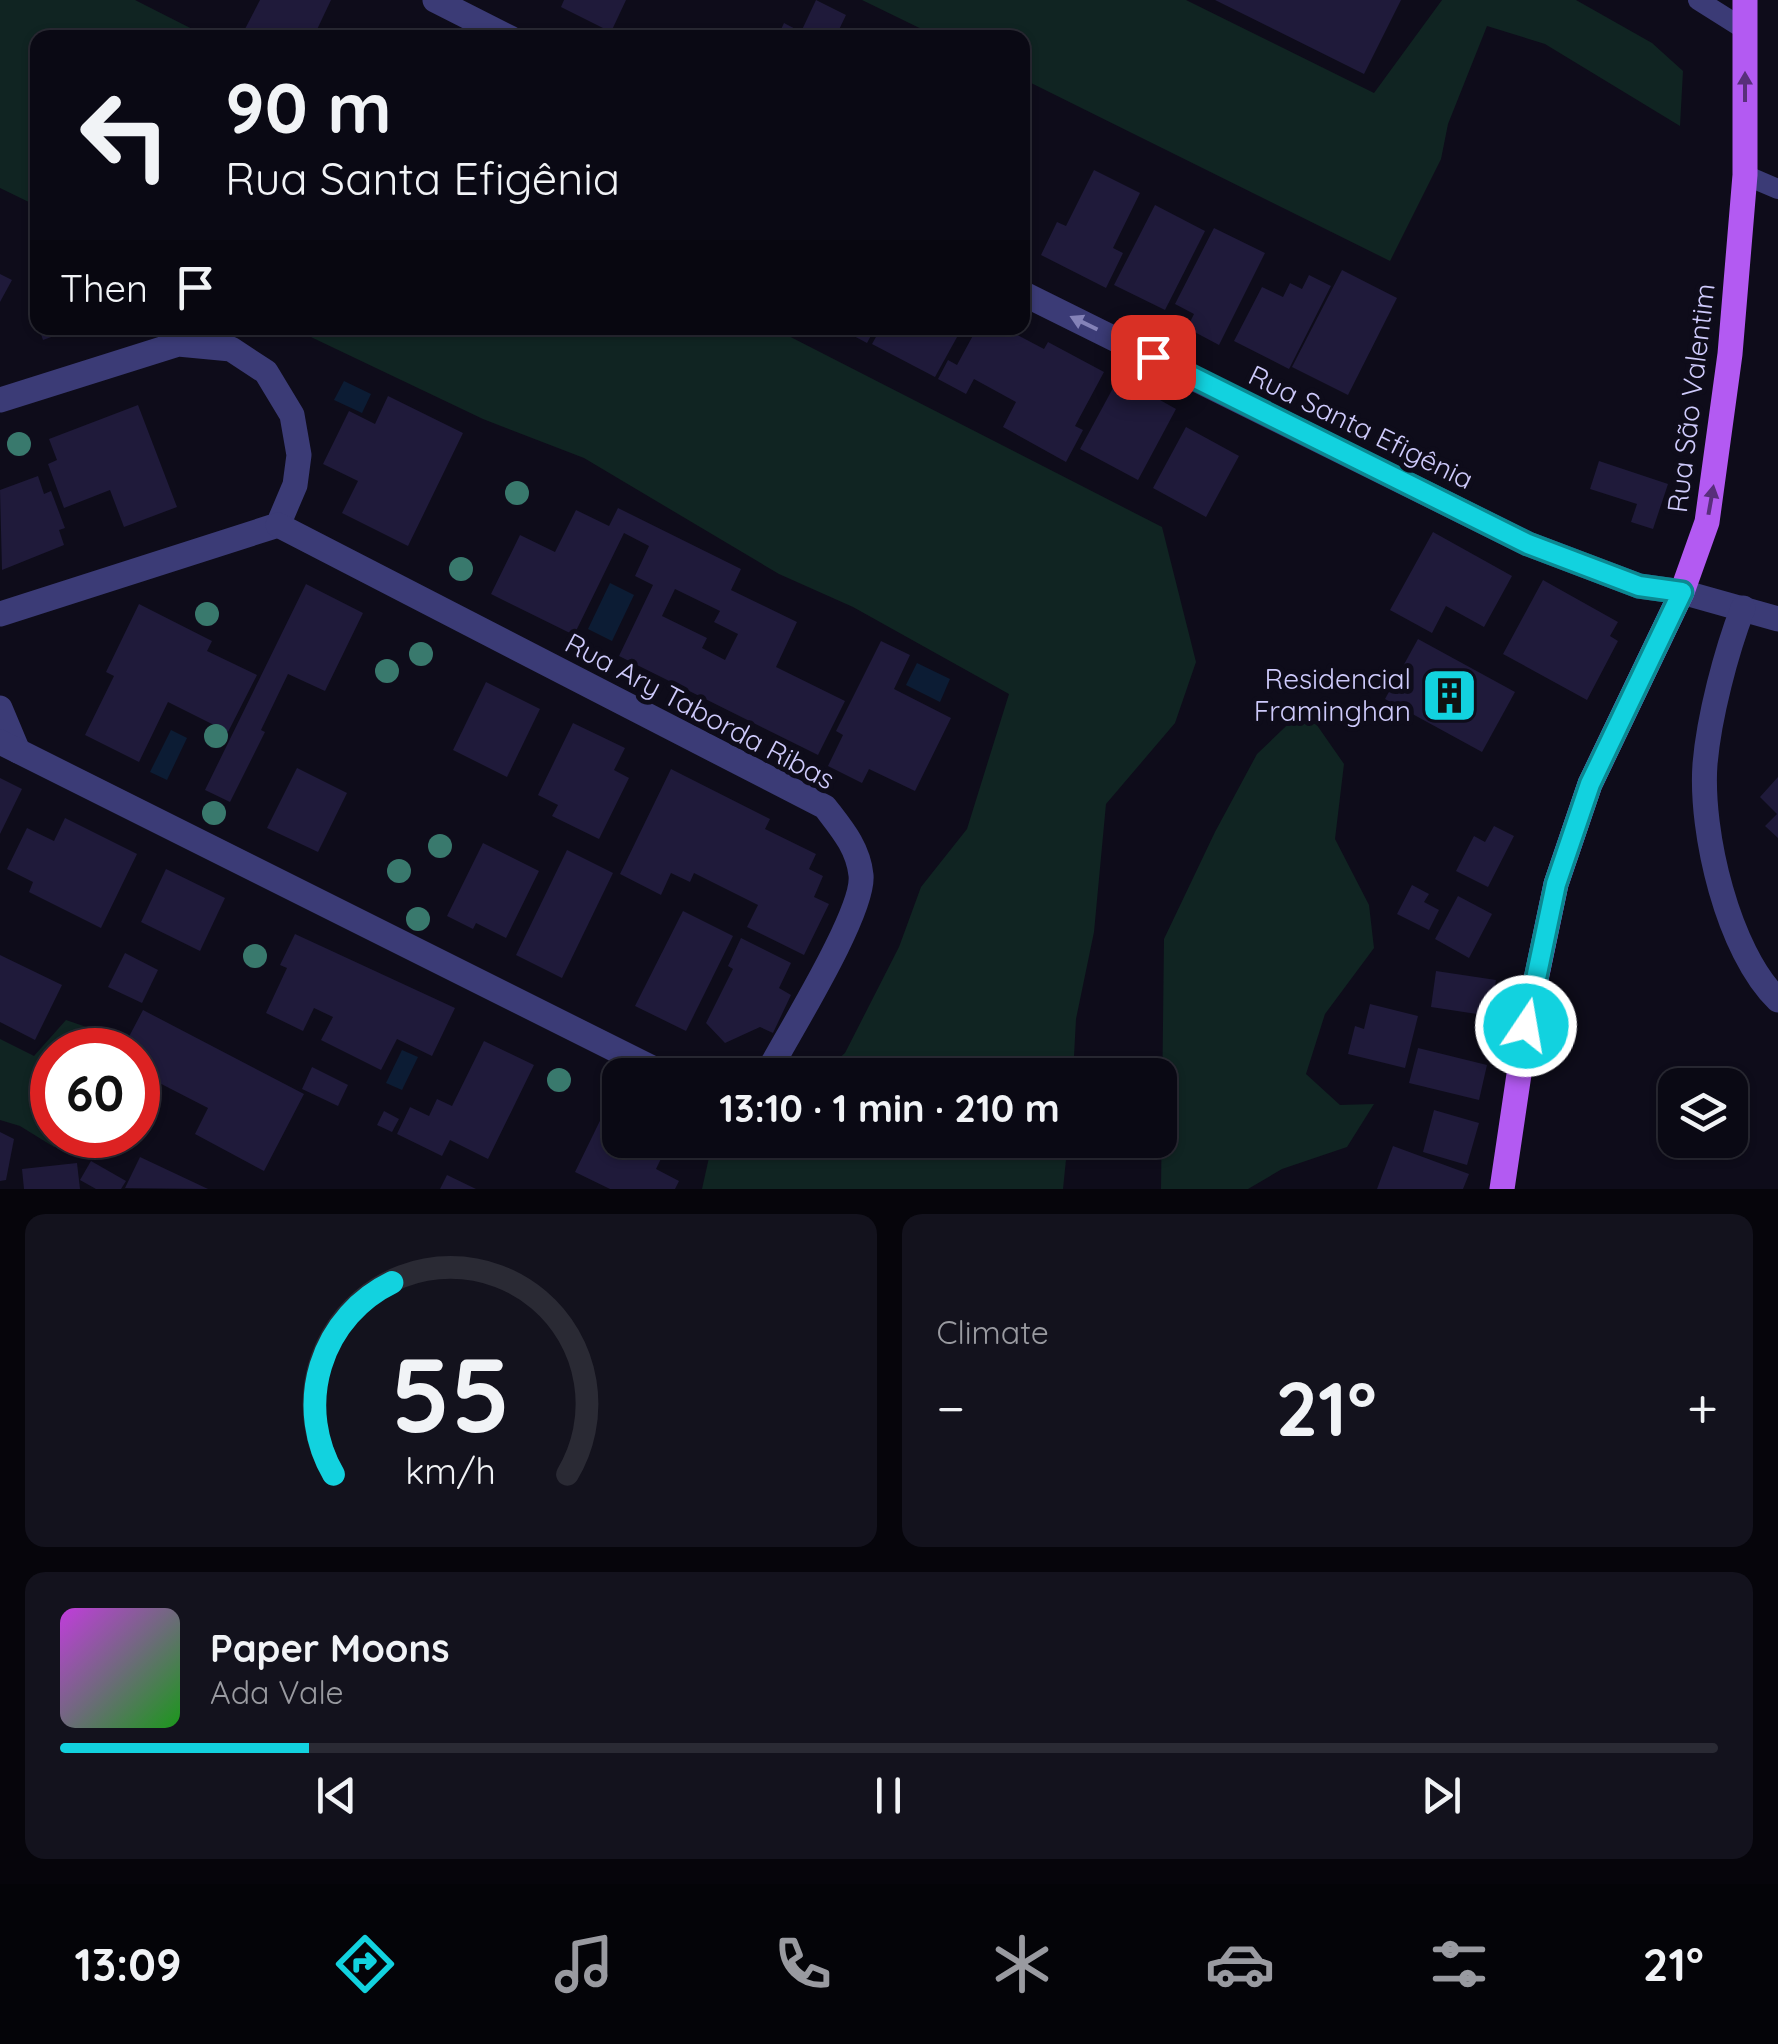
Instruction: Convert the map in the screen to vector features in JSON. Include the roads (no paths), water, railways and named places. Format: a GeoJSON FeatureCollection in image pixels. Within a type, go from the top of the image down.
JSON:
{"type":"FeatureCollection","features":[{"type":"Feature","properties":{"kind":"main road","name":"Rua São Valentim"},"geometry":{"type":"LineString","coordinates":[[1502,1189],[1526,1026],[1556,884],[1590,784],[1682,592],[1708,522],[1719,455],[1745,174],[1746,0]]}},
{"type":"Feature","properties":{"kind":"street"},"geometry":{"type":"LineString","coordinates":[[435,0],[494,30]]}},
{"type":"Feature","properties":{"kind":"street","name":"Rua Santa Efigênia"},"geometry":{"type":"LineString","coordinates":[[1030,296],[1528,544],[1639,586],[1682,592],[1778,619]]}},
{"type":"Feature","properties":{"kind":"street"},"geometry":{"type":"LineString","coordinates":[[0,400],[178,344],[231,349],[266,372],[292,415],[298,456],[295,485],[278,526],[2,619]]}},
{"type":"Feature","properties":{"kind":"street","name":"Rua Ary Taborda Ribas"},"geometry":{"type":"LineString","coordinates":[[278,526],[825,807],[855,849],[862,878],[856,908],[776,1058]]}},
{"type":"Feature","properties":{"kind":"street"},"geometry":{"type":"LineString","coordinates":[[1743,608],[1728,648],[1705,765],[1711,842],[1724,908],[1745,954],[1778,1000]]}},
{"type":"Feature","properties":{"kind":"street"},"geometry":{"type":"LineString","coordinates":[[0,708],[9,747],[632,1058]]}},
{"type":"Feature","properties":{"kind":"lane"},"geometry":{"type":"LineString","coordinates":[[1698,0],[1744,29]]}},
{"type":"Feature","properties":{"kind":"lane"},"geometry":{"type":"LineString","coordinates":[[1745,174],[1778,189]]}},
{"type":"Feature","properties":{"kind":"water"},"geometry":{"type":"Polygon","coordinates":[[[344,381],[371,394],[362,413],[334,400],[344,381]]]}},
{"type":"Feature","properties":{"kind":"water"},"geometry":{"type":"Polygon","coordinates":[[[610,583],[634,595],[612,641],[588,629],[610,583]]]}},
{"type":"Feature","properties":{"kind":"water"},"geometry":{"type":"Polygon","coordinates":[[[917,663],[950,679],[940,702],[906,685],[917,663]]]}},
{"type":"Feature","properties":{"kind":"water"},"geometry":{"type":"Polygon","coordinates":[[[171,730],[187,738],[167,780],[150,772],[171,730]]]}},
{"type":"Feature","properties":{"kind":"water"},"geometry":{"type":"Polygon","coordinates":[[[402,1050],[418,1057],[402,1090],[386,1083],[402,1050]]]}},
{"type":"Feature","properties":{"kind":"place","name":"Residencial Framinghan"},"geometry":{"type":"Point","coordinates":[1450,695]}}]}
